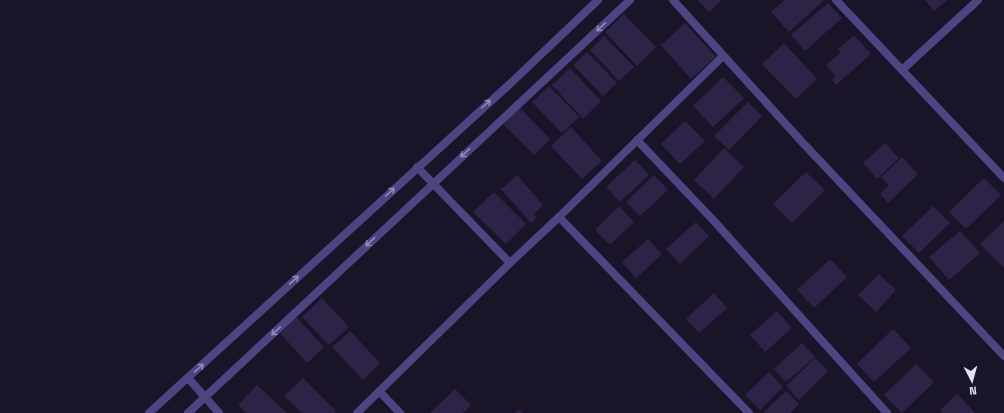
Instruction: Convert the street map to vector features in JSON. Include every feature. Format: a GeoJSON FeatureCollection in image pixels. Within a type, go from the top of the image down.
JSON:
{"type":"FeatureCollection","features":[{"type":"Feature","properties":{"kind":"street"},"geometry":{"type":"LineString","coordinates":[[149,413],[513,81],[598,0]]}},
{"type":"Feature","properties":{"kind":"street"},"geometry":{"type":"LineString","coordinates":[[188,413],[630,0]]}},
{"type":"Feature","properties":{"kind":"street"},"geometry":{"type":"LineString","coordinates":[[673,0],[723,56],[1004,356]]}},
{"type":"Feature","properties":{"kind":"street"},"geometry":{"type":"LineString","coordinates":[[836,0],[1004,178]]}},
{"type":"Feature","properties":{"kind":"street"},"geometry":{"type":"LineString","coordinates":[[902,70],[978,0]]}},
{"type":"Feature","properties":{"kind":"street"},"geometry":{"type":"LineString","coordinates":[[357,413],[723,56]]}},
{"type":"Feature","properties":{"kind":"street"},"geometry":{"type":"LineString","coordinates":[[637,140],[714,221],[886,413]]}},
{"type":"Feature","properties":{"kind":"street"},"geometry":{"type":"LineString","coordinates":[[417,167],[510,263]]}},
{"type":"Feature","properties":{"kind":"street"},"geometry":{"type":"LineString","coordinates":[[560,216],[749,413]]}},
{"type":"Feature","properties":{"kind":"street"},"geometry":{"type":"LineString","coordinates":[[188,378],[219,413]]}},
{"type":"Feature","properties":{"kind":"street"},"geometry":{"type":"LineString","coordinates":[[380,392],[400,413]]}},
{"type":"Feature","properties":{"kind":"building"},"geometry":{"type":"Polygon","coordinates":[[[698,0],[722,0],[709,12],[698,0]]]}},
{"type":"Feature","properties":{"kind":"building"},"geometry":{"type":"Polygon","coordinates":[[[785,0],[824,0],[789,32],[771,12],[785,0]]]}},
{"type":"Feature","properties":{"kind":"building"},"geometry":{"type":"Polygon","coordinates":[[[925,0],[947,0],[934,11],[925,0]]]}},
{"type":"Feature","properties":{"kind":"building"},"geometry":{"type":"Polygon","coordinates":[[[828,3],[842,18],[805,51],[791,35],[828,3]]]}},
{"type":"Feature","properties":{"kind":"building"},"geometry":{"type":"Polygon","coordinates":[[[624,14],[656,47],[637,66],[605,32],[624,14]]]}},
{"type":"Feature","properties":{"kind":"building"},"geometry":{"type":"Polygon","coordinates":[[[685,23],[716,57],[691,79],[661,45],[685,23]]]}},
{"type":"Feature","properties":{"kind":"building"},"geometry":{"type":"Polygon","coordinates":[[[854,35],[871,54],[836,85],[832,80],[836,77],[826,65],[841,52],[838,49],[854,35]]]}},
{"type":"Feature","properties":{"kind":"building"},"geometry":{"type":"Polygon","coordinates":[[[604,36],[634,67],[619,81],[590,50],[604,36]]]}},
{"type":"Feature","properties":{"kind":"building"},"geometry":{"type":"Polygon","coordinates":[[[784,43],[817,79],[796,99],[762,64],[784,43]]]}},
{"type":"Feature","properties":{"kind":"building"},"geometry":{"type":"Polygon","coordinates":[[[587,52],[617,83],[603,96],[573,65],[587,52]]]}},
{"type":"Feature","properties":{"kind":"building"},"geometry":{"type":"Polygon","coordinates":[[[570,68],[601,101],[583,119],[552,85],[570,68]]]}},
{"type":"Feature","properties":{"kind":"building"},"geometry":{"type":"Polygon","coordinates":[[[723,77],[744,98],[713,127],[693,106],[723,77]]]}},
{"type":"Feature","properties":{"kind":"building"},"geometry":{"type":"Polygon","coordinates":[[[549,86],[579,117],[562,133],[532,102],[549,86]]]}},
{"type":"Feature","properties":{"kind":"building"},"geometry":{"type":"Polygon","coordinates":[[[748,102],[762,116],[729,150],[714,136],[748,102]]]}},
{"type":"Feature","properties":{"kind":"building"},"geometry":{"type":"Polygon","coordinates":[[[519,107],[550,139],[534,155],[502,123],[519,107]]]}},
{"type":"Feature","properties":{"kind":"building"},"geometry":{"type":"Polygon","coordinates":[[[685,121],[705,141],[680,164],[661,144],[685,121]]]}},
{"type":"Feature","properties":{"kind":"building"},"geometry":{"type":"Polygon","coordinates":[[[571,127],[602,161],[582,179],[551,146],[571,127]]]}},
{"type":"Feature","properties":{"kind":"building"},"geometry":{"type":"Polygon","coordinates":[[[885,143],[899,158],[877,179],[863,163],[885,143]]]}},
{"type":"Feature","properties":{"kind":"building"},"geometry":{"type":"Polygon","coordinates":[[[724,148],[744,167],[714,199],[694,180],[724,148]]]}},
{"type":"Feature","properties":{"kind":"building"},"geometry":{"type":"Polygon","coordinates":[[[902,157],[918,174],[888,203],[880,194],[889,185],[881,177],[902,157]]]}},
{"type":"Feature","properties":{"kind":"building"},"geometry":{"type":"Polygon","coordinates":[[[635,160],[649,175],[620,202],[606,187],[635,160]]]}},
{"type":"Feature","properties":{"kind":"building"},"geometry":{"type":"Polygon","coordinates":[[[806,172],[825,190],[792,223],[773,204],[806,172]]]}},
{"type":"Feature","properties":{"kind":"building"},"geometry":{"type":"Polygon","coordinates":[[[517,175],[543,205],[534,214],[537,217],[531,223],[501,189],[517,175]]]}},
{"type":"Feature","properties":{"kind":"building"},"geometry":{"type":"Polygon","coordinates":[[[654,175],[668,190],[640,216],[626,202],[654,175]]]}},
{"type":"Feature","properties":{"kind":"building"},"geometry":{"type":"Polygon","coordinates":[[[984,178],[1001,195],[966,229],[949,212],[984,178]]]}},
{"type":"Feature","properties":{"kind":"building"},"geometry":{"type":"Polygon","coordinates":[[[494,192],[526,224],[506,244],[473,212],[494,192]]]}},
{"type":"Feature","properties":{"kind":"building"},"geometry":{"type":"Polygon","coordinates":[[[619,206],[634,222],[610,245],[595,230],[619,206]]]}},
{"type":"Feature","properties":{"kind":"building"},"geometry":{"type":"Polygon","coordinates":[[[933,206],[950,223],[919,253],[902,236],[933,206]]]}},
{"type":"Feature","properties":{"kind":"building"},"geometry":{"type":"Polygon","coordinates":[[[1004,221],[1004,266],[1003,267],[980,244],[1004,221]]]}},
{"type":"Feature","properties":{"kind":"building"},"geometry":{"type":"Polygon","coordinates":[[[696,222],[709,236],[680,264],[666,249],[696,222]]]}},
{"type":"Feature","properties":{"kind":"building"},"geometry":{"type":"Polygon","coordinates":[[[960,231],[980,253],[949,280],[929,257],[960,231]]]}},
{"type":"Feature","properties":{"kind":"building"},"geometry":{"type":"Polygon","coordinates":[[[648,239],[662,254],[636,278],[622,262],[648,239]]]}},
{"type":"Feature","properties":{"kind":"building"},"geometry":{"type":"Polygon","coordinates":[[[830,259],[847,277],[814,308],[797,290],[830,259]]]}},
{"type":"Feature","properties":{"kind":"building"},"geometry":{"type":"Polygon","coordinates":[[[879,274],[896,290],[876,312],[858,295],[879,274]]]}},
{"type":"Feature","properties":{"kind":"building"},"geometry":{"type":"Polygon","coordinates":[[[714,293],[727,308],[699,333],[686,319],[714,293]]]}},
{"type":"Feature","properties":{"kind":"building"},"geometry":{"type":"Polygon","coordinates":[[[322,298],[349,327],[329,345],[302,317],[322,298]]]}},
{"type":"Feature","properties":{"kind":"building"},"geometry":{"type":"Polygon","coordinates":[[[777,311],[792,328],[765,352],[750,335],[777,311]]]}},
{"type":"Feature","properties":{"kind":"building"},"geometry":{"type":"Polygon","coordinates":[[[296,317],[324,347],[307,363],[280,333],[296,317]]]}},
{"type":"Feature","properties":{"kind":"building"},"geometry":{"type":"Polygon","coordinates":[[[893,329],[911,348],[874,382],[857,364],[893,329]]]}},
{"type":"Feature","properties":{"kind":"building"},"geometry":{"type":"Polygon","coordinates":[[[350,331],[380,363],[363,380],[332,347],[350,331]]]}},
{"type":"Feature","properties":{"kind":"building"},"geometry":{"type":"Polygon","coordinates":[[[802,343],[815,357],[786,382],[774,369],[802,343]]]}},
{"type":"Feature","properties":{"kind":"building"},"geometry":{"type":"Polygon","coordinates":[[[815,358],[828,371],[799,400],[786,386],[815,358]]]}},
{"type":"Feature","properties":{"kind":"building"},"geometry":{"type":"Polygon","coordinates":[[[916,364],[934,382],[902,413],[884,395],[916,364]]]}},
{"type":"Feature","properties":{"kind":"building"},"geometry":{"type":"Polygon","coordinates":[[[769,372],[783,387],[760,410],[745,395],[769,372]]]}},
{"type":"Feature","properties":{"kind":"building"},"geometry":{"type":"Polygon","coordinates":[[[303,378],[336,411],[334,413],[302,413],[284,396],[303,378]]]}},
{"type":"Feature","properties":{"kind":"building"},"geometry":{"type":"Polygon","coordinates":[[[257,385],[287,413],[246,413],[238,405],[257,385]]]}},
{"type":"Feature","properties":{"kind":"building"},"geometry":{"type":"Polygon","coordinates":[[[455,389],[471,405],[463,413],[430,413],[455,389]]]}},
{"type":"Feature","properties":{"kind":"building"},"geometry":{"type":"Polygon","coordinates":[[[786,391],[799,404],[790,413],[763,413],[786,391]]]}},
{"type":"Feature","properties":{"kind":"building"},"geometry":{"type":"Polygon","coordinates":[[[957,394],[975,413],[942,413],[940,410],[957,394]]]}},
{"type":"Feature","properties":{"kind":"building"},"geometry":{"type":"Polygon","coordinates":[[[519,409],[523,413],[515,413],[519,409]]]}}]}
